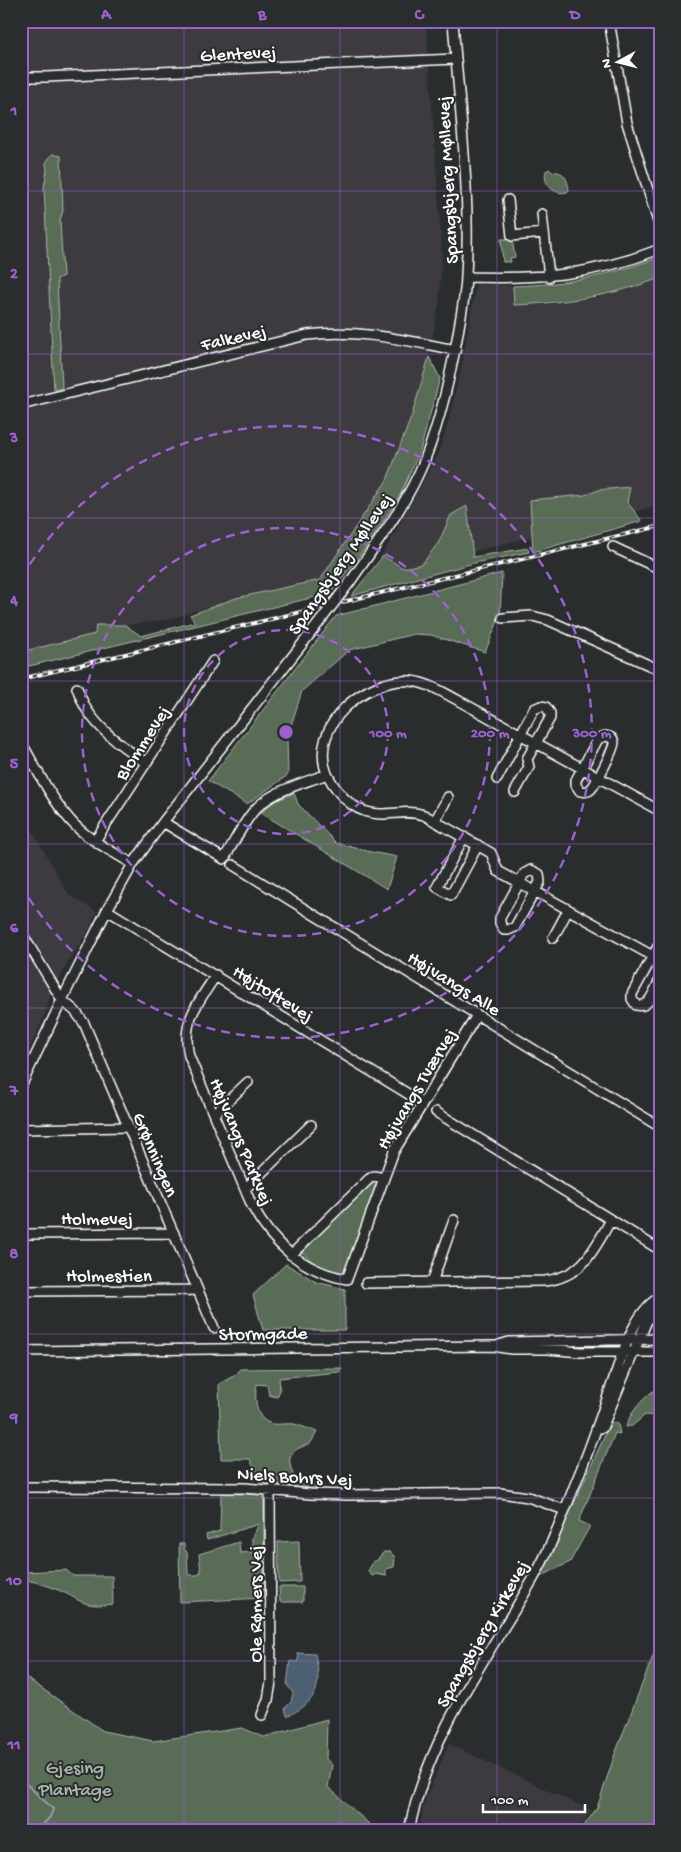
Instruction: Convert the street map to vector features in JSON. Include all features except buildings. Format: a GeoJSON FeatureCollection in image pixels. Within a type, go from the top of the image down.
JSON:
{"type":"FeatureCollection","features":[{"type":"Feature","properties":{"kind":"street","name":"Spangsbjerg Møllevej"},"geometry":{"type":"LineString","coordinates":[[21,1086],[107,910],[133,864],[163,822],[350,582],[398,513],[425,460],[442,408],[456,350],[466,277],[468,228],[466,178],[453,21]]}},
{"type":"Feature","properties":{"kind":"street"},"geometry":{"type":"LineString","coordinates":[[610,21],[627,122],[660,228]]}},
{"type":"Feature","properties":{"kind":"street","name":"Glentevej"},"geometry":{"type":"LineString","coordinates":[[21,76],[46,77],[456,58]]}},
{"type":"Feature","properties":{"kind":"street"},"geometry":{"type":"LineString","coordinates":[[508,200],[512,236],[544,233]]}},
{"type":"Feature","properties":{"kind":"street"},"geometry":{"type":"LineString","coordinates":[[542,214],[548,277]]}},
{"type":"Feature","properties":{"kind":"street"},"geometry":{"type":"LineString","coordinates":[[466,277],[548,277],[606,267],[660,249]]}},
{"type":"Feature","properties":{"kind":"street","name":"Falkevej"},"geometry":{"type":"LineString","coordinates":[[21,405],[307,336],[347,332],[456,350]]}},
{"type":"Feature","properties":{"kind":"street"},"geometry":{"type":"LineString","coordinates":[[613,547],[660,569]]}},
{"type":"Feature","properties":{"kind":"street"},"geometry":{"type":"LineString","coordinates":[[503,618],[532,616],[548,620],[660,670]]}},
{"type":"Feature","properties":{"kind":"street","name":"Blommevej"},"geometry":{"type":"LineString","coordinates":[[95,840],[213,661]]}},
{"type":"Feature","properties":{"kind":"street"},"geometry":{"type":"LineString","coordinates":[[656,958],[498,871],[492,853],[424,815],[413,812],[380,814],[363,811],[348,803],[335,790],[324,768],[323,751],[326,736],[334,721],[350,703],[369,689],[390,683],[412,681],[433,687],[660,811]]}},
{"type":"Feature","properties":{"kind":"street"},"geometry":{"type":"LineString","coordinates":[[77,688],[87,710],[98,723],[112,738],[146,763]]}},
{"type":"Feature","properties":{"kind":"street"},"geometry":{"type":"LineString","coordinates":[[496,780],[534,709],[541,706],[546,707],[550,718],[527,759],[529,767],[515,792]]}},
{"type":"Feature","properties":{"kind":"street"},"geometry":{"type":"LineString","coordinates":[[605,736],[610,737],[614,747],[598,777],[588,791],[580,791],[576,785],[576,780],[598,739],[605,736]]}},
{"type":"Feature","properties":{"kind":"street"},"geometry":{"type":"LineString","coordinates":[[21,742],[51,795],[71,822],[133,864]]}},
{"type":"Feature","properties":{"kind":"street"},"geometry":{"type":"LineString","coordinates":[[163,822],[224,859],[252,812],[266,800],[279,792],[327,774]]}},
{"type":"Feature","properties":{"kind":"street"},"geometry":{"type":"LineString","coordinates":[[435,822],[448,796]]}},
{"type":"Feature","properties":{"kind":"street"},"geometry":{"type":"LineString","coordinates":[[464,837],[437,887],[451,895],[478,845]]}},
{"type":"Feature","properties":{"kind":"street","name":"Højvangs Alle"},"geometry":{"type":"LineString","coordinates":[[233,865],[660,1128]]}},
{"type":"Feature","properties":{"kind":"street"},"geometry":{"type":"LineString","coordinates":[[528,871],[536,872],[540,878],[535,892],[516,927],[504,930],[500,923],[500,918],[519,883],[528,871]]}},
{"type":"Feature","properties":{"kind":"street","name":"Højtoftevej"},"geometry":{"type":"LineString","coordinates":[[107,910],[423,1103]]}},
{"type":"Feature","properties":{"kind":"street"},"geometry":{"type":"LineString","coordinates":[[553,938],[568,910]]}},
{"type":"Feature","properties":{"kind":"street"},"geometry":{"type":"LineString","coordinates":[[21,932],[62,1000]]}},
{"type":"Feature","properties":{"kind":"street"},"geometry":{"type":"LineString","coordinates":[[660,943],[656,958],[632,994],[632,999],[636,1006],[647,1003],[660,980]]}},
{"type":"Feature","properties":{"kind":"street","name":"Højvangs Parkvej"},"geometry":{"type":"LineString","coordinates":[[216,975],[190,1015],[186,1035],[189,1056],[245,1189],[261,1223],[291,1255],[313,1270],[347,1279]]}},
{"type":"Feature","properties":{"kind":"street","name":"Grønningen"},"geometry":{"type":"LineString","coordinates":[[62,1000],[75,1011],[84,1023],[214,1328]]}},
{"type":"Feature","properties":{"kind":"street","name":"Højvangs Tværvej"},"geometry":{"type":"LineString","coordinates":[[347,1279],[394,1151],[477,1015]]}},
{"type":"Feature","properties":{"kind":"street"},"geometry":{"type":"LineString","coordinates":[[214,1114],[248,1082]]}},
{"type":"Feature","properties":{"kind":"street"},"geometry":{"type":"LineString","coordinates":[[436,1112],[660,1250]]}},
{"type":"Feature","properties":{"kind":"street"},"geometry":{"type":"LineString","coordinates":[[245,1189],[311,1125]]}},
{"type":"Feature","properties":{"kind":"street"},"geometry":{"type":"LineString","coordinates":[[21,1129],[128,1127]]}},
{"type":"Feature","properties":{"kind":"street","name":"Højvangs Tværvej"},"geometry":{"type":"LineString","coordinates":[[291,1255],[369,1179],[374,1176],[384,1178]]}},
{"type":"Feature","properties":{"kind":"street"},"geometry":{"type":"LineString","coordinates":[[432,1282],[454,1220]]}},
{"type":"Feature","properties":{"kind":"street"},"geometry":{"type":"LineString","coordinates":[[366,1283],[558,1280],[580,1268],[588,1259],[611,1220]]}},
{"type":"Feature","properties":{"kind":"street","name":"Holmevej"},"geometry":{"type":"LineString","coordinates":[[21,1234],[174,1233]]}},
{"type":"Feature","properties":{"kind":"street","name":"Holmestien"},"geometry":{"type":"LineString","coordinates":[[21,1291],[197,1290]]}},
{"type":"Feature","properties":{"kind":"street","name":"Spangsbjerg Kirkevej"},"geometry":{"type":"LineString","coordinates":[[588,1455],[592,1437],[626,1346],[646,1308],[660,1297]]}},
{"type":"Feature","properties":{"kind":"street","name":"Spangsbjerg Kirkevej"},"geometry":{"type":"LineString","coordinates":[[409,1831],[420,1787],[449,1720],[533,1579],[652,1312],[660,1302]]}},
{"type":"Feature","properties":{"kind":"street","name":"Stormgade"},"geometry":{"type":"LineString","coordinates":[[21,1352],[494,1346],[511,1349],[548,1349],[580,1352],[637,1346],[660,1339]]}},
{"type":"Feature","properties":{"kind":"street","name":"Stormgade"},"geometry":{"type":"LineString","coordinates":[[494,1346],[509,1342],[637,1346],[660,1352]]}},
{"type":"Feature","properties":{"kind":"street"},"geometry":{"type":"LineString","coordinates":[[637,1346],[660,1347]]}},
{"type":"Feature","properties":{"kind":"street","name":"Niels Bohrs Vej"},"geometry":{"type":"LineString","coordinates":[[21,1486],[245,1488],[349,1495],[500,1493],[528,1497],[564,1510]]}},
{"type":"Feature","properties":{"kind":"street","name":"Ole Rømers Vej"},"geometry":{"type":"LineString","coordinates":[[262,1715],[268,1700],[271,1682],[270,1490]]}},
{"type":"Feature","properties":{"kind":"shaded area"},"geometry":{"type":"Polygon","coordinates":[[[21,21],[426,21],[442,253],[439,303],[429,357],[412,415],[387,480],[320,580],[236,598],[167,620],[125,625],[96,625],[96,634],[21,652],[21,21]]]}},
{"type":"Feature","properties":{"kind":"shaded area"},"geometry":{"type":"Polygon","coordinates":[[[660,278],[660,505],[403,569],[382,556],[438,455],[449,420],[462,364],[476,284],[513,286],[514,305],[554,304],[594,298],[633,288],[660,278]]]}},
{"type":"Feature","properties":{"kind":"shaded area"},"geometry":{"type":"Polygon","coordinates":[[[21,811],[69,895],[97,912],[86,935],[68,961],[50,997],[47,1009],[21,1069],[21,811]]]}},
{"type":"Feature","properties":{"kind":"shaded area"},"geometry":{"type":"Polygon","coordinates":[[[449,1744],[592,1811],[577,1831],[419,1831],[425,1800],[449,1744]]]}},
{"type":"Feature","properties":{"kind":"green space"},"geometry":{"type":"Polygon","coordinates":[[[52,154],[61,156],[63,211],[60,220],[63,276],[57,279],[62,388],[54,390],[44,188],[47,170],[46,163],[52,154]]]}},
{"type":"Feature","properties":{"kind":"green space"},"geometry":{"type":"Polygon","coordinates":[[[549,169],[552,172],[565,176],[569,190],[567,192],[562,193],[550,188],[545,176],[546,171],[549,169]]]}},
{"type":"Feature","properties":{"kind":"green space"},"geometry":{"type":"Polygon","coordinates":[[[501,239],[512,239],[515,257],[510,258],[511,262],[503,262],[501,239]]]}},
{"type":"Feature","properties":{"kind":"green space"},"geometry":{"type":"Polygon","coordinates":[[[660,257],[660,278],[624,290],[588,298],[514,305],[513,286],[588,278],[660,257]]]}},
{"type":"Feature","properties":{"kind":"green space"},"geometry":{"type":"Polygon","coordinates":[[[429,357],[440,378],[420,451],[400,495],[372,539],[334,589],[319,596],[21,668],[21,652],[95,634],[96,625],[125,625],[141,636],[195,622],[190,615],[236,598],[320,580],[387,480],[412,415],[429,357]]]}},
{"type":"Feature","properties":{"kind":"green space"},"geometry":{"type":"Polygon","coordinates":[[[630,487],[627,502],[642,521],[533,552],[530,500],[585,495],[599,490],[630,487]]]}},
{"type":"Feature","properties":{"kind":"green space"},"geometry":{"type":"Polygon","coordinates":[[[467,506],[473,557],[528,548],[529,552],[474,563],[351,596],[383,556],[403,568],[422,564],[439,542],[451,515],[467,506]]]}},
{"type":"Feature","properties":{"kind":"green space"},"geometry":{"type":"Polygon","coordinates":[[[502,573],[500,616],[485,652],[431,635],[414,634],[349,650],[302,691],[287,738],[288,775],[247,804],[208,781],[336,616],[502,573]]]}},
{"type":"Feature","properties":{"kind":"green space"},"geometry":{"type":"Polygon","coordinates":[[[294,793],[298,804],[336,843],[397,857],[387,889],[261,813],[273,802],[294,793]]]}},
{"type":"Feature","properties":{"kind":"green space"},"geometry":{"type":"Polygon","coordinates":[[[373,1182],[378,1182],[345,1272],[339,1272],[314,1263],[301,1250],[373,1182]]]}},
{"type":"Feature","properties":{"kind":"green space"},"geometry":{"type":"Polygon","coordinates":[[[286,1264],[316,1282],[345,1289],[345,1330],[263,1330],[253,1295],[286,1264]]]}},
{"type":"Feature","properties":{"kind":"green space"},"geometry":{"type":"Polygon","coordinates":[[[342,1368],[339,1372],[279,1378],[280,1390],[277,1397],[269,1395],[267,1385],[257,1384],[257,1408],[259,1414],[267,1422],[273,1424],[294,1424],[317,1432],[310,1444],[293,1452],[290,1465],[295,1478],[317,1484],[322,1489],[260,1482],[250,1459],[221,1459],[219,1384],[237,1374],[240,1369],[342,1368]]]}},
{"type":"Feature","properties":{"kind":"green space"},"geometry":{"type":"Polygon","coordinates":[[[660,1388],[660,1416],[645,1415],[632,1426],[626,1427],[630,1416],[639,1404],[660,1388]]]}},
{"type":"Feature","properties":{"kind":"green space"},"geometry":{"type":"Polygon","coordinates":[[[611,1422],[618,1424],[620,1434],[615,1433],[579,1521],[590,1526],[570,1562],[540,1577],[611,1422]]]}},
{"type":"Feature","properties":{"kind":"green space"},"geometry":{"type":"Polygon","coordinates":[[[221,1493],[262,1495],[264,1501],[264,1598],[180,1602],[179,1544],[184,1544],[184,1549],[187,1552],[188,1575],[198,1575],[201,1572],[199,1554],[239,1542],[240,1553],[252,1552],[252,1538],[259,1524],[207,1540],[206,1535],[220,1531],[221,1493]]]}},
{"type":"Feature","properties":{"kind":"green space"},"geometry":{"type":"Polygon","coordinates":[[[299,1541],[300,1582],[279,1583],[278,1542],[299,1541]]]}},
{"type":"Feature","properties":{"kind":"green space"},"geometry":{"type":"Polygon","coordinates":[[[384,1552],[390,1552],[395,1557],[394,1567],[386,1569],[386,1576],[376,1574],[372,1576],[368,1571],[373,1562],[379,1559],[384,1552]]]}},
{"type":"Feature","properties":{"kind":"green space"},"geometry":{"type":"Polygon","coordinates":[[[66,1570],[73,1576],[112,1576],[113,1604],[88,1604],[52,1587],[21,1578],[24,1572],[66,1570]]]}},
{"type":"Feature","properties":{"kind":"green space"},"geometry":{"type":"Polygon","coordinates":[[[279,1587],[303,1587],[303,1602],[280,1602],[279,1587]]]}},
{"type":"Feature","properties":{"kind":"green space"},"geometry":{"type":"Polygon","coordinates":[[[660,1638],[660,1831],[580,1831],[597,1808],[615,1754],[660,1638]]]}},
{"type":"Feature","properties":{"kind":"green space","name":"Gjesing Plantage"},"geometry":{"type":"Polygon","coordinates":[[[21,1674],[103,1731],[153,1741],[242,1728],[264,1737],[327,1719],[326,1759],[332,1765],[328,1787],[377,1831],[21,1831],[21,1674]]]}},
{"type":"Feature","properties":{"kind":"water"},"geometry":{"type":"Polygon","coordinates":[[[297,1653],[315,1654],[318,1675],[317,1684],[311,1699],[297,1711],[287,1716],[285,1708],[291,1702],[293,1693],[287,1685],[290,1661],[297,1662],[299,1656],[297,1653]]]}},
{"type":"Feature","properties":{"kind":"waterway"},"geometry":{"type":"LineString","coordinates":[[21,1779],[53,1809],[50,1817],[37,1831]]}},
{"type":"Feature","properties":{"kind":"railway"},"geometry":{"type":"LineString","coordinates":[[21,679],[660,526]]}}]}
